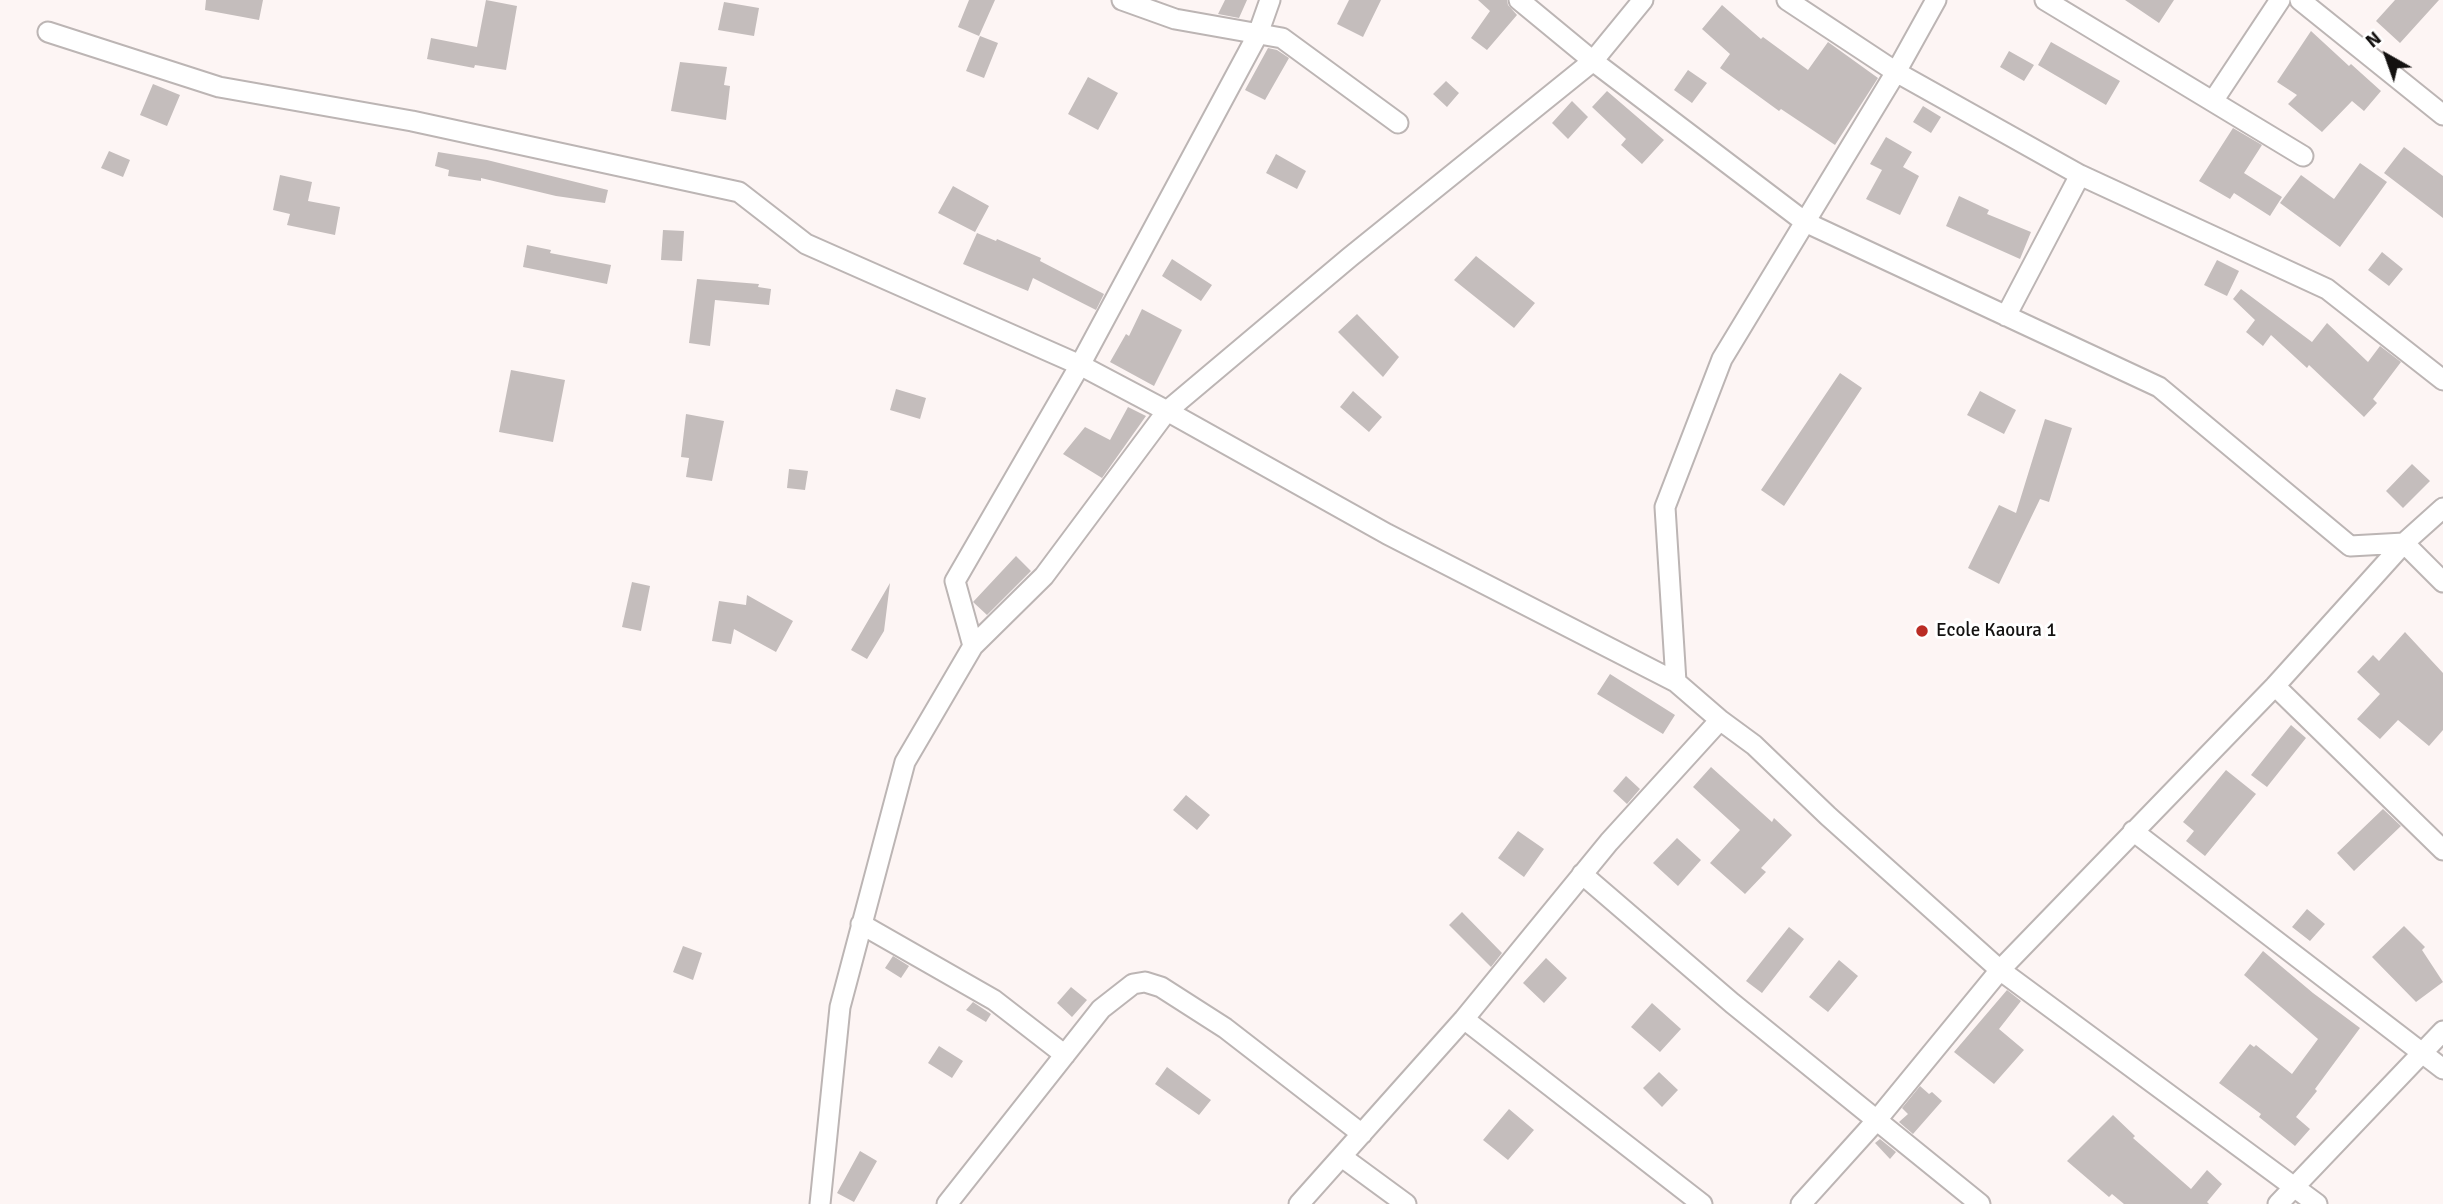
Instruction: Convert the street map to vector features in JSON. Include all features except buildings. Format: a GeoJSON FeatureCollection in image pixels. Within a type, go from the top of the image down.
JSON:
{"type":"FeatureCollection","features":[{"type":"Feature","properties":{"kind":"street"},"geometry":{"type":"LineString","coordinates":[[1122,0],[1175,19],[1282,38],[1398,122]]}},
{"type":"Feature","properties":{"kind":"street"},"geometry":{"type":"LineString","coordinates":[[973,646],[956,582],[1080,365],[1258,34],[1270,0]]}},
{"type":"Feature","properties":{"kind":"street"},"geometry":{"type":"LineString","coordinates":[[1519,0],[1593,61],[1805,222],[2159,387],[2350,546],[2404,543],[2443,582]]}},
{"type":"Feature","properties":{"kind":"street"},"geometry":{"type":"LineString","coordinates":[[820,1204],[839,1007],[905,762],[973,646],[1044,576],[1167,411],[1350,257],[1593,61],[1643,0]]}},
{"type":"Feature","properties":{"kind":"street"},"geometry":{"type":"LineString","coordinates":[[1787,0],[1896,72],[2080,175],[2327,289],[2443,380]]}},
{"type":"Feature","properties":{"kind":"street"},"geometry":{"type":"LineString","coordinates":[[1676,682],[1665,507],[1722,359],[1896,72],[1936,0]]}},
{"type":"Feature","properties":{"kind":"street"},"geometry":{"type":"LineString","coordinates":[[2045,0],[2303,156]]}},
{"type":"Feature","properties":{"kind":"street"},"geometry":{"type":"LineString","coordinates":[[2213,101],[2280,0]]}},
{"type":"Feature","properties":{"kind":"street"},"geometry":{"type":"LineString","coordinates":[[2300,0],[2443,115]]}},
{"type":"Feature","properties":{"kind":"street"},"geometry":{"type":"LineString","coordinates":[[48,32],[219,87],[412,121],[739,192],[806,244],[1080,365],[1387,534],[1676,682],[1754,745],[1828,816],[2000,970],[2316,1204]]}},
{"type":"Feature","properties":{"kind":"street"},"geometry":{"type":"LineString","coordinates":[[2006,316],[2080,175]]}},
{"type":"Feature","properties":{"kind":"street"},"geometry":{"type":"LineString","coordinates":[[1801,1204],[1875,1121],[2000,970],[2275,686],[2404,543],[2443,508]]}},
{"type":"Feature","properties":{"kind":"street"},"geometry":{"type":"LineString","coordinates":[[2275,686],[2443,850]]}},
{"type":"Feature","properties":{"kind":"street"},"geometry":{"type":"LineString","coordinates":[[1299,1204],[1464,1020],[1609,842],[1720,720]]}},
{"type":"Feature","properties":{"kind":"street"},"geometry":{"type":"LineString","coordinates":[[2133,831],[2443,1069]]}},
{"type":"Feature","properties":{"kind":"street"},"geometry":{"type":"LineString","coordinates":[[1582,874],[1875,1121],[1980,1204]]}},
{"type":"Feature","properties":{"kind":"street"},"geometry":{"type":"LineString","coordinates":[[861,925],[994,1000],[1065,1055]]}},
{"type":"Feature","properties":{"kind":"street"},"geometry":{"type":"LineString","coordinates":[[947,1204],[1101,1009],[1133,984],[1145,982],[1161,987],[1224,1028],[1362,1135]]}},
{"type":"Feature","properties":{"kind":"street"},"geometry":{"type":"LineString","coordinates":[[1464,1020],[1702,1204]]}},
{"type":"Feature","properties":{"kind":"street"},"geometry":{"type":"LineString","coordinates":[[2278,1204],[2443,1031]]}},
{"type":"Feature","properties":{"kind":"street"},"geometry":{"type":"LineString","coordinates":[[1342,1157],[1405,1204]]}},
{"type":"Feature","properties":{"kind":"place","name":"Ecole Kaoura 1"},"geometry":{"type":"Point","coordinates":[1922,631]}}]}
